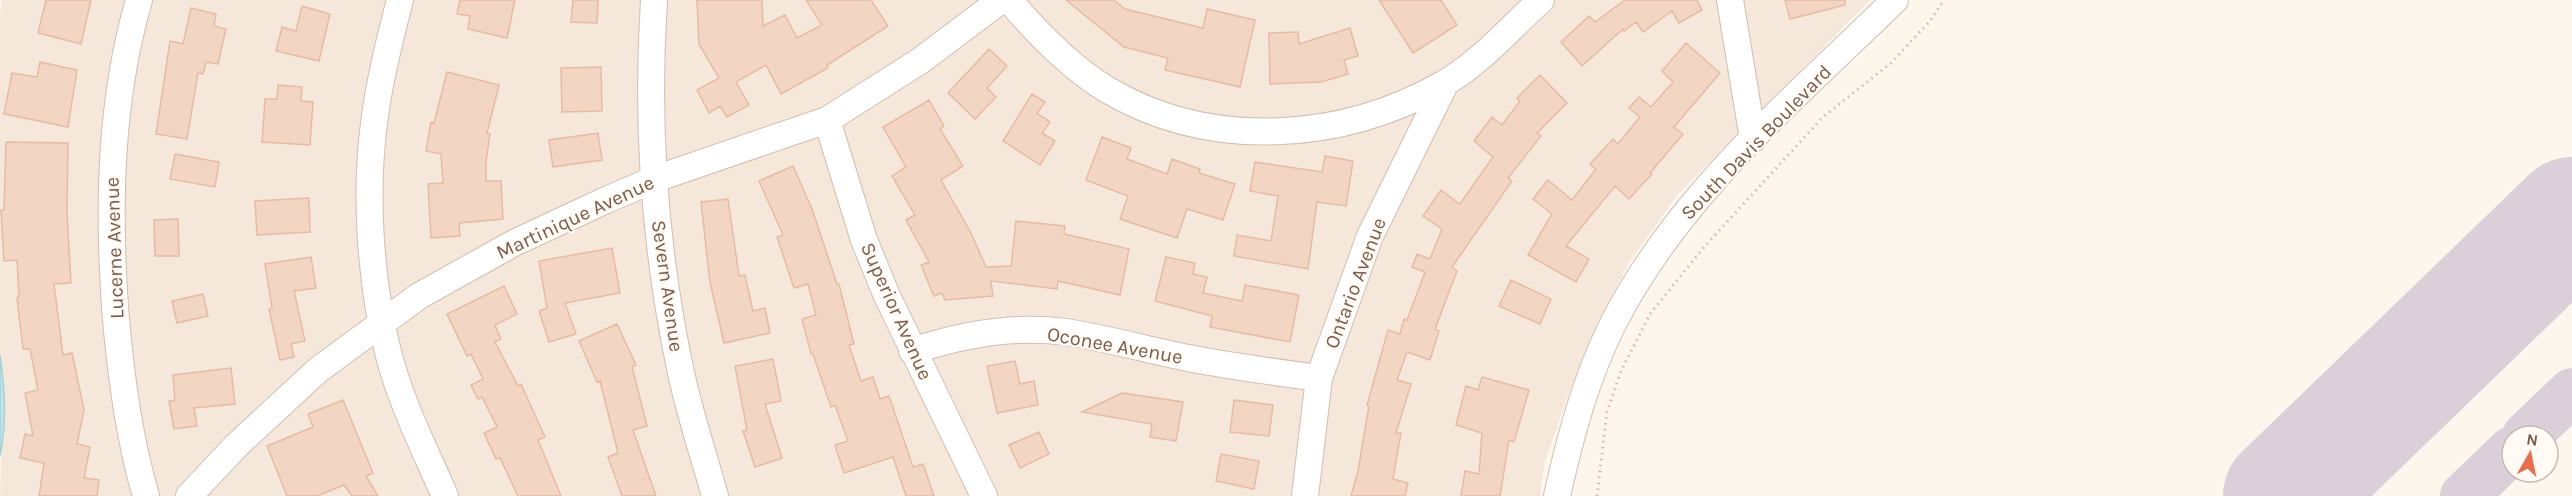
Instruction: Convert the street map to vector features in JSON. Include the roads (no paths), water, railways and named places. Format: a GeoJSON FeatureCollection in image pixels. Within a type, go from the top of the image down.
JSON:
{"type":"FeatureCollection","features":[{"type":"Feature","properties":{"kind":"street","name":"Lucerne Avenue"},"geometry":{"type":"LineString","coordinates":[[139,0],[123,66],[111,176],[111,217],[122,377],[128,420],[146,496]]}},
{"type":"Feature","properties":{"kind":"street"},"geometry":{"type":"LineString","coordinates":[[400,0],[383,66],[374,117],[370,162],[373,261],[382,322],[399,388],[445,496]]}},
{"type":"Feature","properties":{"kind":"street","name":"Severn Avenue"},"geometry":{"type":"LineString","coordinates":[[654,0],[651,50],[655,179],[661,247],[678,359],[691,417],[715,496]]}},
{"type":"Feature","properties":{"kind":"street","name":"Martinique Avenue"},"geometry":{"type":"LineString","coordinates":[[189,496],[237,445],[318,370],[419,296],[514,243],[655,179],[827,120],[920,61],[1001,0]]}},
{"type":"Feature","properties":{"kind":"street"},"geometry":{"type":"LineString","coordinates":[[1009,0],[1049,44],[1104,87],[1148,109],[1214,127],[1267,133],[1321,128],[1375,115],[1401,105],[1446,82],[1480,59],[1541,0]]}},
{"type":"Feature","properties":{"kind":"street"},"geometry":{"type":"LineString","coordinates":[[1730,0],[1753,139]]}},
{"type":"Feature","properties":{"kind":"street","name":"South Davis Boulevard"},"geometry":{"type":"LineString","coordinates":[[1557,496],[1586,392],[1613,324],[1647,267],[1705,189],[1894,0]]}},
{"type":"Feature","properties":{"kind":"street","name":"Ontario Avenue"},"geometry":{"type":"LineString","coordinates":[[1305,496],[1319,378],[1370,236],[1446,82]]}},
{"type":"Feature","properties":{"kind":"street","name":"Superior Avenue"},"geometry":{"type":"LineString","coordinates":[[827,120],[864,240],[898,324],[984,496]]}},
{"type":"Feature","properties":{"kind":"street","name":"Oconee Avenue"},"geometry":{"type":"LineString","coordinates":[[912,351],[945,340],[983,334],[1023,330],[1064,332],[1216,363],[1319,378]]}},
{"type":"Feature","properties":{"kind":"water"},"geometry":{"type":"Polygon","coordinates":[[[0,355],[4,431],[0,456],[0,355]]]}}]}
